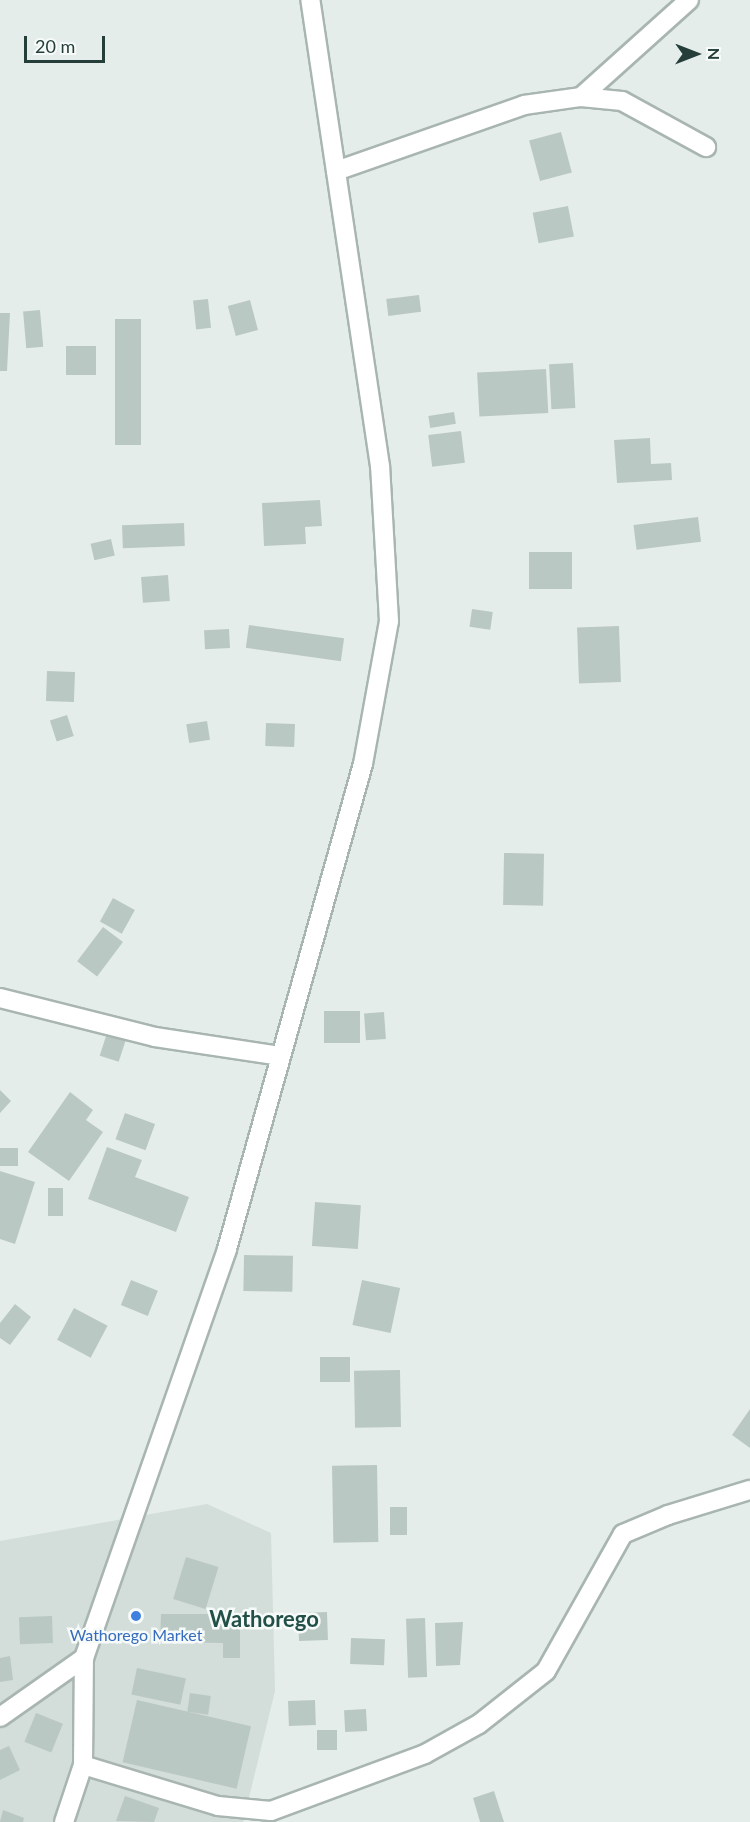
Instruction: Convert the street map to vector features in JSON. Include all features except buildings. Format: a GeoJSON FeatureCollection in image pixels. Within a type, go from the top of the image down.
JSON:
{"type":"FeatureCollection","features":[{"type":"Feature","properties":{"kind":"street"},"geometry":{"type":"LineString","coordinates":[[64,1822],[83,1765],[84,1658],[227,1249],[363,764],[389,621],[380,466],[310,0]]}},
{"type":"Feature","properties":{"kind":"street"},"geometry":{"type":"LineString","coordinates":[[581,97],[689,0]]}},
{"type":"Feature","properties":{"kind":"street"},"geometry":{"type":"LineString","coordinates":[[336,171],[524,105],[581,97],[622,101],[705,147]]}},
{"type":"Feature","properties":{"kind":"street"},"geometry":{"type":"LineString","coordinates":[[0,998],[155,1036],[280,1056]]}},
{"type":"Feature","properties":{"kind":"street"},"geometry":{"type":"LineString","coordinates":[[83,1765],[218,1806],[271,1811],[424,1754],[479,1724],[546,1671],[623,1534],[668,1515],[750,1490]]}},
{"type":"Feature","properties":{"kind":"street"},"geometry":{"type":"LineString","coordinates":[[0,1717],[84,1658]]}},
{"type":"Feature","properties":{"kind":"shaded area","name":"Wathorego Market"},"geometry":{"type":"Polygon","coordinates":[[[207,1504],[271,1533],[275,1691],[243,1822],[0,1822],[0,1541],[207,1504]]]}},
{"type":"Feature","properties":{"kind":"place","name":"Wathorego Market"},"geometry":{"type":"Point","coordinates":[136,1616]}},
{"type":"Feature","properties":{"kind":"district","name":"Wathorego"},"geometry":{"type":"Point","coordinates":[264,1619]}}]}
